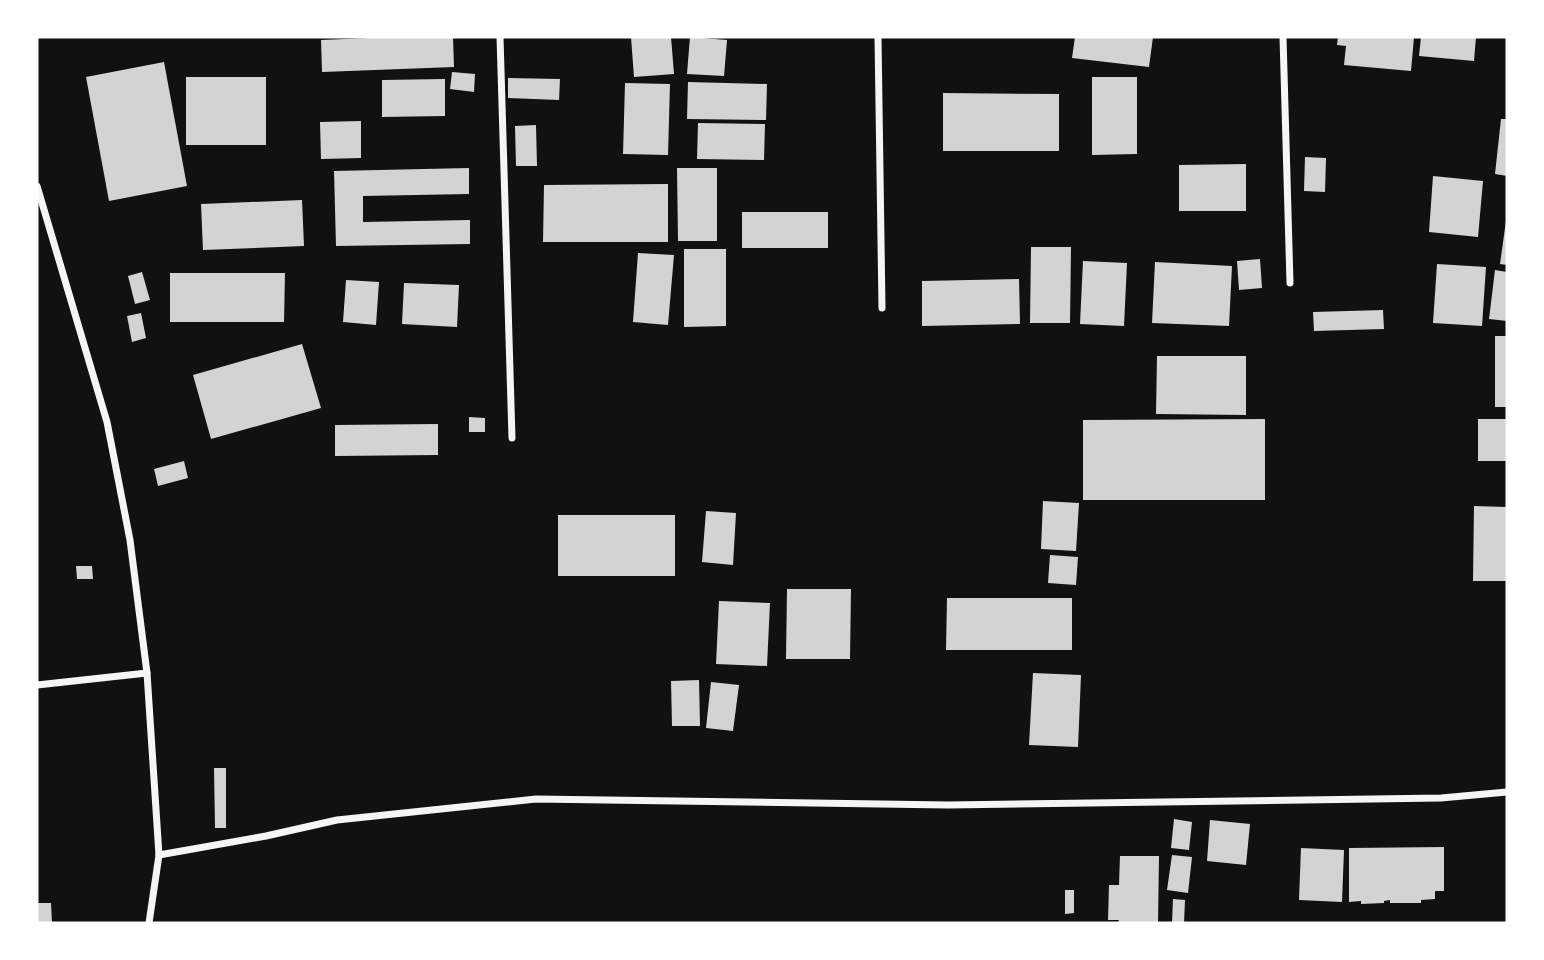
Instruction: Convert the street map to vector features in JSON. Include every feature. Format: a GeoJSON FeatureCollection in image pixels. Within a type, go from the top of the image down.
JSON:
{"type":"FeatureCollection","features":[{"type":"Feature","properties":{"kind":"street"},"geometry":{"type":"LineString","coordinates":[[500,37],[512,438]]}},
{"type":"Feature","properties":{"kind":"street"},"geometry":{"type":"LineString","coordinates":[[878,37],[883,308]]}},
{"type":"Feature","properties":{"kind":"street"},"geometry":{"type":"LineString","coordinates":[[1283,37],[1290,283]]}},
{"type":"Feature","properties":{"kind":"street"},"geometry":{"type":"LineString","coordinates":[[37,186],[107,422],[130,540],[146,673],[159,855],[149,923]]}},
{"type":"Feature","properties":{"kind":"street"},"geometry":{"type":"LineString","coordinates":[[37,685],[146,673]]}},
{"type":"Feature","properties":{"kind":"street"},"geometry":{"type":"LineString","coordinates":[[159,855],[337,820],[536,799],[948,805],[1441,797],[1507,792]]}},
{"type":"Feature","properties":{"kind":"building"},"geometry":{"type":"Polygon","coordinates":[[[453,37],[454,67],[322,72],[321,40],[453,37]]]}},
{"type":"Feature","properties":{"kind":"building"},"geometry":{"type":"Polygon","coordinates":[[[631,37],[671,37],[674,74],[634,77],[631,37]]]}},
{"type":"Feature","properties":{"kind":"building"},"geometry":{"type":"Polygon","coordinates":[[[690,37],[727,40],[724,76],[687,74],[690,37]]]}},
{"type":"Feature","properties":{"kind":"building"},"geometry":{"type":"Polygon","coordinates":[[[1075,37],[1153,37],[1149,67],[1072,58],[1075,37]]]}},
{"type":"Feature","properties":{"kind":"building"},"geometry":{"type":"Polygon","coordinates":[[[1338,37],[1414,37],[1411,71],[1344,65],[1346,46],[1337,45],[1338,37]]]}},
{"type":"Feature","properties":{"kind":"building"},"geometry":{"type":"Polygon","coordinates":[[[1421,37],[1476,37],[1474,61],[1419,56],[1421,37]]]}},
{"type":"Feature","properties":{"kind":"building"},"geometry":{"type":"Polygon","coordinates":[[[164,62],[187,186],[109,201],[86,77],[164,62]]]}},
{"type":"Feature","properties":{"kind":"building"},"geometry":{"type":"Polygon","coordinates":[[[452,72],[475,74],[474,92],[450,89],[452,72]]]}},
{"type":"Feature","properties":{"kind":"building"},"geometry":{"type":"Polygon","coordinates":[[[186,77],[266,77],[266,145],[186,145],[186,77]]]}},
{"type":"Feature","properties":{"kind":"building"},"geometry":{"type":"Polygon","coordinates":[[[1092,77],[1137,77],[1137,154],[1092,155],[1092,77]]]}},
{"type":"Feature","properties":{"kind":"building"},"geometry":{"type":"Polygon","coordinates":[[[508,78],[560,79],[559,100],[508,98],[508,78]]]}},
{"type":"Feature","properties":{"kind":"building"},"geometry":{"type":"Polygon","coordinates":[[[445,79],[445,116],[382,117],[382,80],[445,79]]]}},
{"type":"Feature","properties":{"kind":"building"},"geometry":{"type":"Polygon","coordinates":[[[688,82],[767,84],[766,120],[687,119],[688,82]]]}},
{"type":"Feature","properties":{"kind":"building"},"geometry":{"type":"Polygon","coordinates":[[[625,83],[670,84],[668,155],[623,154],[625,83]]]}},
{"type":"Feature","properties":{"kind":"building"},"geometry":{"type":"Polygon","coordinates":[[[943,93],[1059,94],[1059,151],[943,151],[943,93]]]}},
{"type":"Feature","properties":{"kind":"building"},"geometry":{"type":"Polygon","coordinates":[[[1501,119],[1507,119],[1507,176],[1495,174],[1501,119]]]}},
{"type":"Feature","properties":{"kind":"building"},"geometry":{"type":"Polygon","coordinates":[[[361,121],[361,158],[321,159],[320,122],[361,121]]]}},
{"type":"Feature","properties":{"kind":"building"},"geometry":{"type":"Polygon","coordinates":[[[698,123],[765,124],[764,160],[697,159],[698,123]]]}},
{"type":"Feature","properties":{"kind":"building"},"geometry":{"type":"Polygon","coordinates":[[[536,125],[537,166],[516,166],[515,126],[536,125]]]}},
{"type":"Feature","properties":{"kind":"building"},"geometry":{"type":"Polygon","coordinates":[[[1305,157],[1326,158],[1325,192],[1304,191],[1305,157]]]}},
{"type":"Feature","properties":{"kind":"building"},"geometry":{"type":"Polygon","coordinates":[[[1246,164],[1246,211],[1179,211],[1179,165],[1246,164]]]}},
{"type":"Feature","properties":{"kind":"building"},"geometry":{"type":"Polygon","coordinates":[[[469,168],[469,194],[363,196],[363,222],[470,220],[470,244],[336,246],[334,171],[469,168]]]}},
{"type":"Feature","properties":{"kind":"building"},"geometry":{"type":"Polygon","coordinates":[[[677,168],[717,168],[717,241],[678,241],[677,168]]]}},
{"type":"Feature","properties":{"kind":"building"},"geometry":{"type":"Polygon","coordinates":[[[1433,176],[1483,181],[1478,237],[1429,232],[1433,176]]]}},
{"type":"Feature","properties":{"kind":"building"},"geometry":{"type":"Polygon","coordinates":[[[668,184],[668,242],[543,242],[544,185],[668,184]]]}},
{"type":"Feature","properties":{"kind":"building"},"geometry":{"type":"Polygon","coordinates":[[[302,200],[304,246],[203,250],[201,204],[302,200]]]}},
{"type":"Feature","properties":{"kind":"building"},"geometry":{"type":"Polygon","coordinates":[[[742,212],[828,212],[828,248],[742,248],[742,212]]]}},
{"type":"Feature","properties":{"kind":"building"},"geometry":{"type":"Polygon","coordinates":[[[1507,221],[1507,265],[1500,264],[1507,221]]]}},
{"type":"Feature","properties":{"kind":"building"},"geometry":{"type":"Polygon","coordinates":[[[1031,247],[1071,247],[1070,323],[1030,323],[1031,247]]]}},
{"type":"Feature","properties":{"kind":"building"},"geometry":{"type":"Polygon","coordinates":[[[684,249],[726,249],[726,326],[684,327],[684,249]]]}},
{"type":"Feature","properties":{"kind":"building"},"geometry":{"type":"Polygon","coordinates":[[[638,253],[674,255],[668,325],[633,322],[638,253]]]}},
{"type":"Feature","properties":{"kind":"building"},"geometry":{"type":"Polygon","coordinates":[[[1260,259],[1262,288],[1239,290],[1237,261],[1260,259]]]}},
{"type":"Feature","properties":{"kind":"building"},"geometry":{"type":"Polygon","coordinates":[[[1083,261],[1127,263],[1124,326],[1080,324],[1083,261]]]}},
{"type":"Feature","properties":{"kind":"building"},"geometry":{"type":"Polygon","coordinates":[[[1155,262],[1232,266],[1229,326],[1152,323],[1155,262]]]}},
{"type":"Feature","properties":{"kind":"building"},"geometry":{"type":"Polygon","coordinates":[[[1437,264],[1486,267],[1482,326],[1433,323],[1437,264]]]}},
{"type":"Feature","properties":{"kind":"building"},"geometry":{"type":"Polygon","coordinates":[[[1495,270],[1507,272],[1507,321],[1489,319],[1495,270]]]}},
{"type":"Feature","properties":{"kind":"building"},"geometry":{"type":"Polygon","coordinates":[[[142,272],[150,300],[135,304],[128,276],[142,272]]]}},
{"type":"Feature","properties":{"kind":"building"},"geometry":{"type":"Polygon","coordinates":[[[170,273],[285,273],[284,322],[170,322],[170,273]]]}},
{"type":"Feature","properties":{"kind":"building"},"geometry":{"type":"Polygon","coordinates":[[[1019,279],[1020,324],[922,326],[922,281],[1019,279]]]}},
{"type":"Feature","properties":{"kind":"building"},"geometry":{"type":"Polygon","coordinates":[[[346,280],[379,282],[376,325],[343,322],[346,280]]]}},
{"type":"Feature","properties":{"kind":"building"},"geometry":{"type":"Polygon","coordinates":[[[404,283],[459,285],[457,327],[402,324],[404,283]]]}},
{"type":"Feature","properties":{"kind":"building"},"geometry":{"type":"Polygon","coordinates":[[[1383,310],[1384,329],[1314,331],[1313,312],[1383,310]]]}},
{"type":"Feature","properties":{"kind":"building"},"geometry":{"type":"Polygon","coordinates":[[[141,313],[146,338],[132,342],[127,316],[141,313]]]}},
{"type":"Feature","properties":{"kind":"building"},"geometry":{"type":"Polygon","coordinates":[[[1495,336],[1507,336],[1507,407],[1495,407],[1495,336]]]}},
{"type":"Feature","properties":{"kind":"building"},"geometry":{"type":"Polygon","coordinates":[[[302,344],[321,408],[211,439],[193,375],[302,344]]]}},
{"type":"Feature","properties":{"kind":"building"},"geometry":{"type":"Polygon","coordinates":[[[1157,356],[1246,356],[1246,415],[1156,414],[1157,356]]]}},
{"type":"Feature","properties":{"kind":"building"},"geometry":{"type":"Polygon","coordinates":[[[469,417],[485,418],[485,432],[469,432],[469,417]]]}},
{"type":"Feature","properties":{"kind":"building"},"geometry":{"type":"Polygon","coordinates":[[[1265,419],[1265,500],[1083,500],[1083,420],[1265,419]]]}},
{"type":"Feature","properties":{"kind":"building"},"geometry":{"type":"Polygon","coordinates":[[[1478,419],[1507,419],[1507,461],[1478,461],[1478,419]]]}},
{"type":"Feature","properties":{"kind":"building"},"geometry":{"type":"Polygon","coordinates":[[[438,424],[438,455],[335,456],[335,425],[438,424]]]}},
{"type":"Feature","properties":{"kind":"building"},"geometry":{"type":"Polygon","coordinates":[[[184,461],[188,478],[158,486],[154,469],[184,461]]]}},
{"type":"Feature","properties":{"kind":"building"},"geometry":{"type":"Polygon","coordinates":[[[1043,501],[1079,503],[1076,551],[1041,549],[1043,501]]]}},
{"type":"Feature","properties":{"kind":"building"},"geometry":{"type":"Polygon","coordinates":[[[1474,506],[1507,507],[1507,581],[1473,581],[1474,506]]]}},
{"type":"Feature","properties":{"kind":"building"},"geometry":{"type":"Polygon","coordinates":[[[706,511],[736,513],[733,565],[702,562],[706,511]]]}},
{"type":"Feature","properties":{"kind":"building"},"geometry":{"type":"Polygon","coordinates":[[[558,515],[675,515],[675,576],[558,576],[558,515]]]}},
{"type":"Feature","properties":{"kind":"building"},"geometry":{"type":"Polygon","coordinates":[[[1050,555],[1078,557],[1076,585],[1048,583],[1050,555]]]}},
{"type":"Feature","properties":{"kind":"building"},"geometry":{"type":"Polygon","coordinates":[[[76,566],[92,566],[93,579],[77,579],[76,566]]]}},
{"type":"Feature","properties":{"kind":"building"},"geometry":{"type":"Polygon","coordinates":[[[787,589],[851,589],[850,659],[786,659],[787,589]]]}},
{"type":"Feature","properties":{"kind":"building"},"geometry":{"type":"Polygon","coordinates":[[[947,598],[1072,598],[1072,650],[946,650],[947,598]]]}},
{"type":"Feature","properties":{"kind":"building"},"geometry":{"type":"Polygon","coordinates":[[[719,601],[770,603],[767,666],[716,664],[719,601]]]}},
{"type":"Feature","properties":{"kind":"building"},"geometry":{"type":"Polygon","coordinates":[[[1033,673],[1081,675],[1078,747],[1029,745],[1033,673]]]}},
{"type":"Feature","properties":{"kind":"building"},"geometry":{"type":"Polygon","coordinates":[[[699,680],[700,726],[672,726],[671,681],[699,680]]]}},
{"type":"Feature","properties":{"kind":"building"},"geometry":{"type":"Polygon","coordinates":[[[711,682],[739,685],[733,731],[706,728],[711,682]]]}},
{"type":"Feature","properties":{"kind":"building"},"geometry":{"type":"Polygon","coordinates":[[[214,768],[226,768],[226,828],[215,828],[214,768]]]}},
{"type":"Feature","properties":{"kind":"building"},"geometry":{"type":"Polygon","coordinates":[[[1174,819],[1192,822],[1189,850],[1171,848],[1174,819]]]}},
{"type":"Feature","properties":{"kind":"building"},"geometry":{"type":"Polygon","coordinates":[[[1210,820],[1250,824],[1246,865],[1207,861],[1210,820]]]}},
{"type":"Feature","properties":{"kind":"building"},"geometry":{"type":"Polygon","coordinates":[[[1444,847],[1444,891],[1435,891],[1435,899],[1421,900],[1421,903],[1390,903],[1390,900],[1384,903],[1349,902],[1349,848],[1444,847]]]}},
{"type":"Feature","properties":{"kind":"building"},"geometry":{"type":"Polygon","coordinates":[[[1301,848],[1344,850],[1342,902],[1299,900],[1301,848]]]}},
{"type":"Feature","properties":{"kind":"building"},"geometry":{"type":"Polygon","coordinates":[[[1172,855],[1192,857],[1188,893],[1167,890],[1172,855]]]}},
{"type":"Feature","properties":{"kind":"building"},"geometry":{"type":"Polygon","coordinates":[[[1120,856],[1159,856],[1158,923],[1118,923],[1119,920],[1108,920],[1109,885],[1119,885],[1120,856]]]}},
{"type":"Feature","properties":{"kind":"building"},"geometry":{"type":"Polygon","coordinates":[[[1065,890],[1074,890],[1074,913],[1065,914],[1065,890]]]}},
{"type":"Feature","properties":{"kind":"building"},"geometry":{"type":"Polygon","coordinates":[[[1173,899],[1185,900],[1184,923],[1172,923],[1173,899]]]}},
{"type":"Feature","properties":{"kind":"building"},"geometry":{"type":"Polygon","coordinates":[[[37,903],[51,903],[52,923],[37,923],[37,903]]]}}]}
